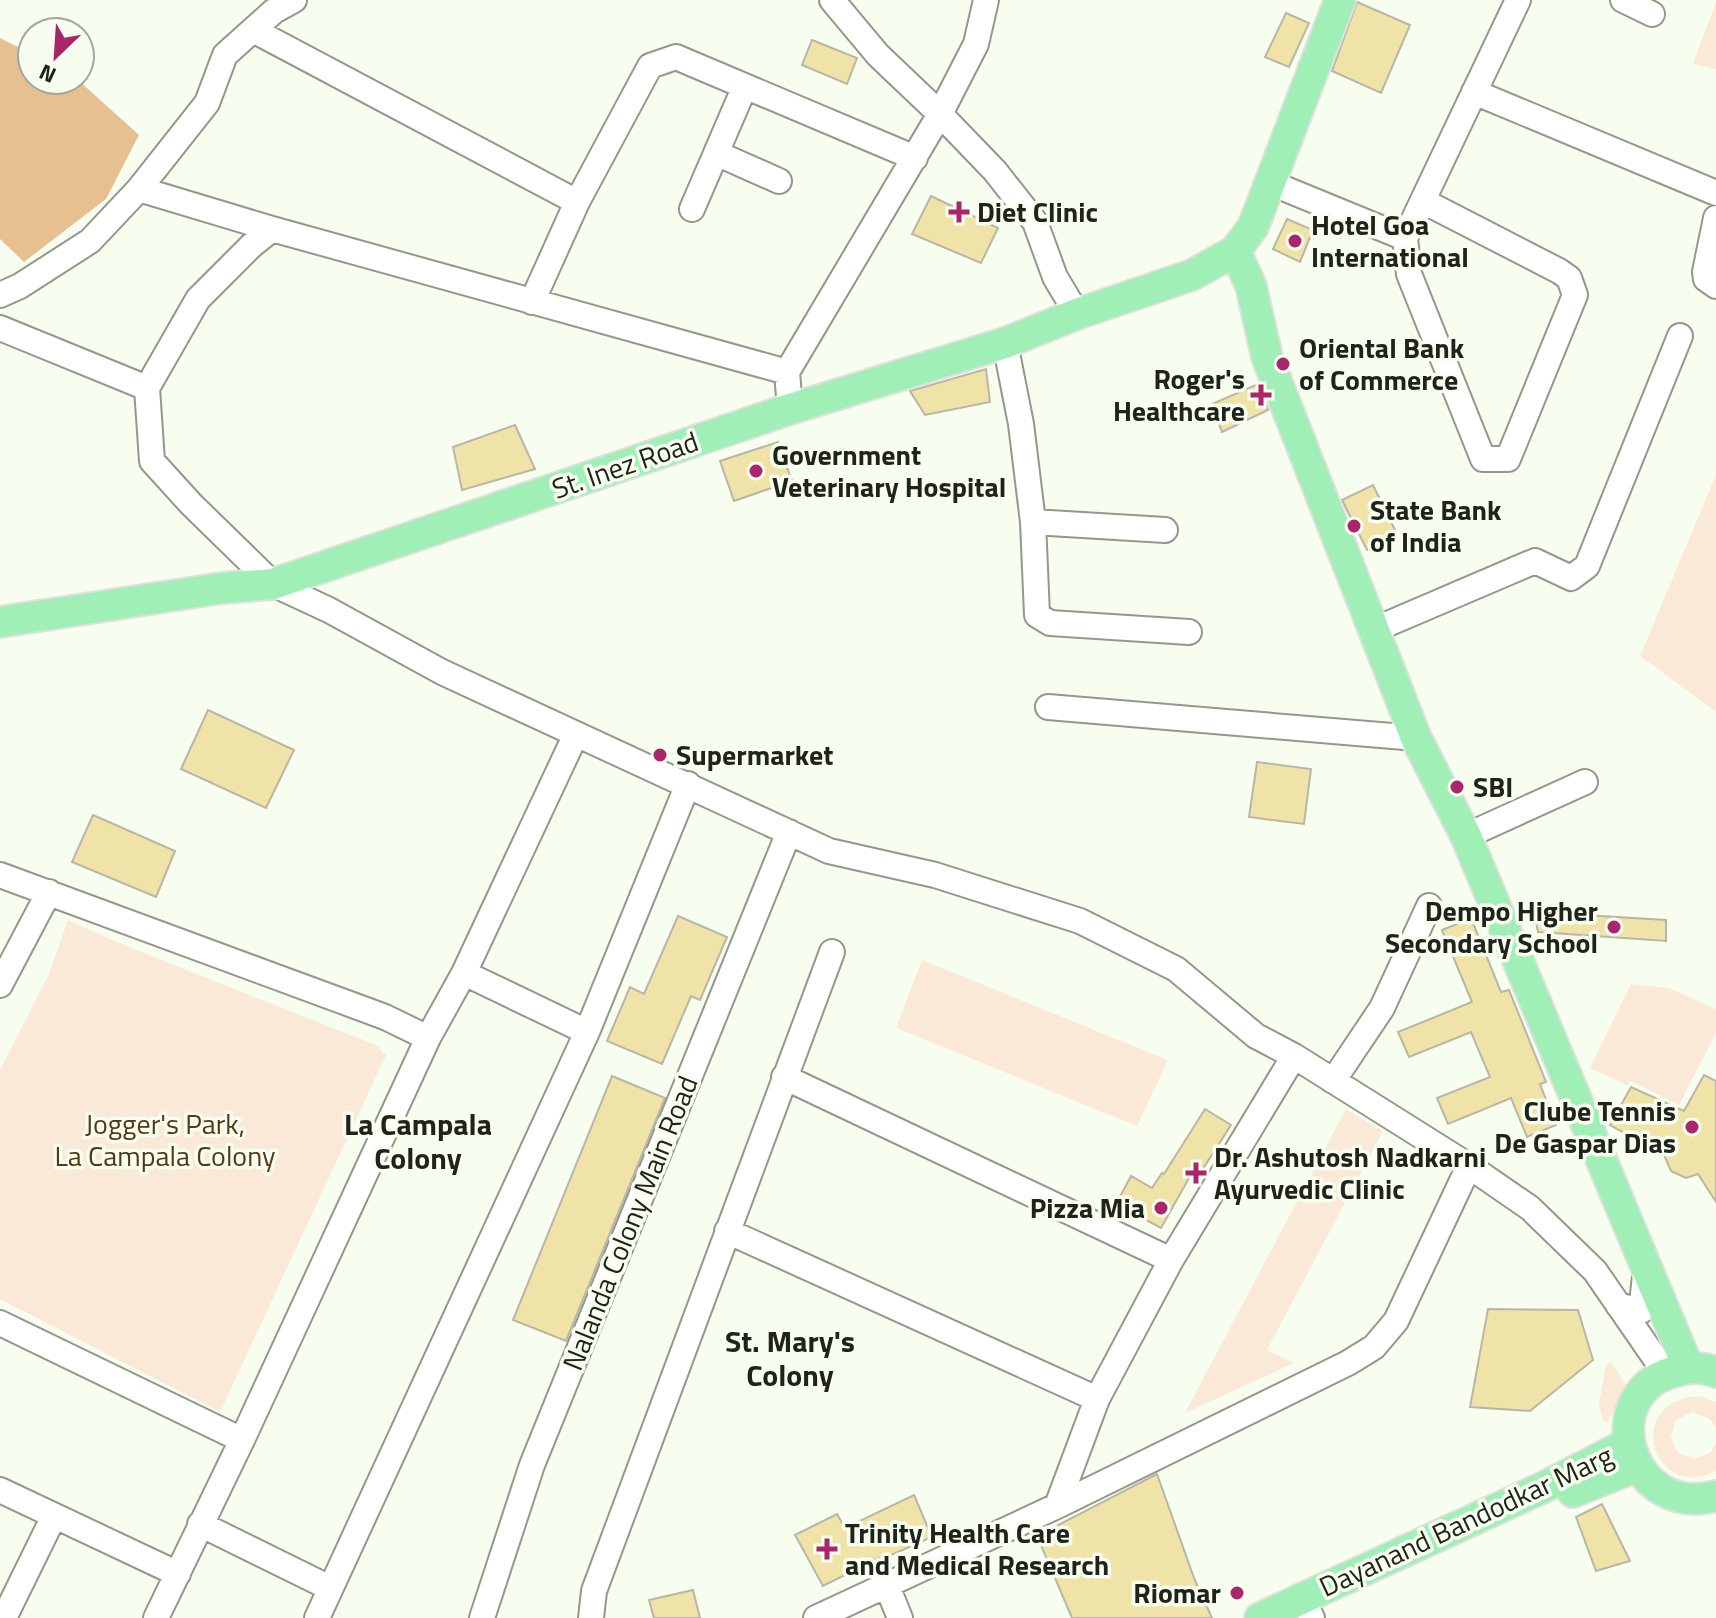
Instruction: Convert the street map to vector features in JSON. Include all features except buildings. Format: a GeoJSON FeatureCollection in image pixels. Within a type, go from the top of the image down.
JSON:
{"type":"FeatureCollection","features":[{"type":"Feature","properties":{"kind":"main road"},"geometry":{"type":"LineString","coordinates":[[1340,0],[1253,227],[1235,251],[1251,286],[1267,357],[1376,629],[1416,738],[1466,836],[1646,1268],[1699,1369],[1644,1391],[1633,1409],[1628,1432],[1633,1454],[1652,1484],[1672,1496],[1689,1499],[1716,1496]]}},
{"type":"Feature","properties":{"kind":"main road","name":"St. Inez Road"},"geometry":{"type":"LineString","coordinates":[[0,622],[222,588],[273,584],[790,409],[1005,343],[1077,314],[1192,275],[1235,251]]}},
{"type":"Feature","properties":{"kind":"main road","name":"Dayanand Bandodkar Marg"},"geometry":{"type":"LineString","coordinates":[[1307,1617],[1548,1503],[1633,1454]]}},
{"type":"Feature","properties":{"kind":"main road","name":"Dayanand Bandodkar Marg"},"geometry":{"type":"LineString","coordinates":[[1260,1618],[1542,1488],[1633,1454]]}},
{"type":"Feature","properties":{"kind":"street"},"geometry":{"type":"LineString","coordinates":[[0,295],[20,286],[90,241],[139,189],[207,103],[225,55],[274,11],[294,0]]}},
{"type":"Feature","properties":{"kind":"street"},"geometry":{"type":"LineString","coordinates":[[832,0],[878,55],[995,171],[1035,222],[1055,277],[1077,314]]}},
{"type":"Feature","properties":{"kind":"street"},"geometry":{"type":"LineString","coordinates":[[790,409],[787,372],[940,114],[976,44],[986,0]]}},
{"type":"Feature","properties":{"kind":"street"},"geometry":{"type":"LineString","coordinates":[[1423,201],[1559,271],[1573,285],[1575,295],[1508,459],[1483,459],[1409,274],[1405,238],[1518,0]]}},
{"type":"Feature","properties":{"kind":"street"},"geometry":{"type":"LineString","coordinates":[[1623,0],[1652,14]]}},
{"type":"Feature","properties":{"kind":"street"},"geometry":{"type":"LineString","coordinates":[[253,30],[577,202]]}},
{"type":"Feature","properties":{"kind":"street"},"geometry":{"type":"LineString","coordinates":[[532,302],[577,202],[650,66],[676,57],[915,158]]}},
{"type":"Feature","properties":{"kind":"street"},"geometry":{"type":"LineString","coordinates":[[692,209],[745,86]]}},
{"type":"Feature","properties":{"kind":"street"},"geometry":{"type":"LineString","coordinates":[[1474,92],[1716,193]]}},
{"type":"Feature","properties":{"kind":"street"},"geometry":{"type":"LineString","coordinates":[[716,153],[779,181]]}},
{"type":"Feature","properties":{"kind":"street"},"geometry":{"type":"LineString","coordinates":[[1271,183],[1405,238]]}},
{"type":"Feature","properties":{"kind":"street"},"geometry":{"type":"LineString","coordinates":[[139,189],[787,372]]}},
{"type":"Feature","properties":{"kind":"street"},"geometry":{"type":"LineString","coordinates":[[1716,218],[1705,272],[1706,279],[1716,286]]}},
{"type":"Feature","properties":{"kind":"street"},"geometry":{"type":"LineString","coordinates":[[272,229],[198,299],[147,388],[152,461],[273,584],[329,610],[442,672],[829,851],[935,875],[1080,921],[1176,969],[1256,1036],[1294,1056],[1530,1208],[1595,1271],[1618,1305],[1699,1369]]}},
{"type":"Feature","properties":{"kind":"street"},"geometry":{"type":"LineString","coordinates":[[0,328],[147,388]]}},
{"type":"Feature","properties":{"kind":"street"},"geometry":{"type":"LineString","coordinates":[[1376,629],[1535,561],[1571,578],[1587,566],[1680,336]]}},
{"type":"Feature","properties":{"kind":"street"},"geometry":{"type":"LineString","coordinates":[[1005,343],[1021,424],[1033,522],[1037,615],[1050,623],[1189,632]]}},
{"type":"Feature","properties":{"kind":"street"},"geometry":{"type":"LineString","coordinates":[[1033,522],[1165,530]]}},
{"type":"Feature","properties":{"kind":"street"},"geometry":{"type":"LineString","coordinates":[[1048,707],[1416,738]]}},
{"type":"Feature","properties":{"kind":"street"},"geometry":{"type":"LineString","coordinates":[[156,1618],[428,1038],[464,973],[576,734]]}},
{"type":"Feature","properties":{"kind":"street"},"geometry":{"type":"LineString","coordinates":[[1466,836],[1585,782]]}},
{"type":"Feature","properties":{"kind":"street"},"geometry":{"type":"LineString","coordinates":[[317,1618],[587,1032],[688,784]]}},
{"type":"Feature","properties":{"kind":"street","name":"Nalanda Colony Main Road"},"geometry":{"type":"LineString","coordinates":[[482,1618],[532,1465],[789,832]]}},
{"type":"Feature","properties":{"kind":"street"},"geometry":{"type":"LineString","coordinates":[[0,875],[385,1017],[428,1038]]}},
{"type":"Feature","properties":{"kind":"street"},"geometry":{"type":"LineString","coordinates":[[0,985],[49,892]]}},
{"type":"Feature","properties":{"kind":"street"},"geometry":{"type":"LineString","coordinates":[[1333,1081],[1382,1008],[1429,906]]}},
{"type":"Feature","properties":{"kind":"street"},"geometry":{"type":"LineString","coordinates":[[591,1618],[594,1591],[832,952]]}},
{"type":"Feature","properties":{"kind":"street"},"geometry":{"type":"LineString","coordinates":[[464,973],[587,1032]]}},
{"type":"Feature","properties":{"kind":"street"},"geometry":{"type":"LineString","coordinates":[[1057,1506],[1097,1399],[1171,1260],[1294,1056]]}},
{"type":"Feature","properties":{"kind":"street"},"geometry":{"type":"LineString","coordinates":[[784,1077],[1171,1260]]}},
{"type":"Feature","properties":{"kind":"street"},"geometry":{"type":"LineString","coordinates":[[816,1618],[1057,1506],[1348,1363],[1374,1347],[1396,1321],[1469,1166]]}},
{"type":"Feature","properties":{"kind":"street"},"geometry":{"type":"LineString","coordinates":[[727,1231],[1097,1399]]}},
{"type":"Feature","properties":{"kind":"street"},"geometry":{"type":"LineString","coordinates":[[1618,1305],[1641,1311],[1646,1268]]}},
{"type":"Feature","properties":{"kind":"street"},"geometry":{"type":"LineString","coordinates":[[0,1323],[242,1440]]}},
{"type":"Feature","properties":{"kind":"street"},"geometry":{"type":"LineString","coordinates":[[0,1490],[178,1574]]}},
{"type":"Feature","properties":{"kind":"street"},"geometry":{"type":"LineString","coordinates":[[4,1618],[54,1516]]}},
{"type":"Feature","properties":{"kind":"street"},"geometry":{"type":"LineString","coordinates":[[200,1524],[330,1588]]}},
{"type":"Feature","properties":{"kind":"street"},"geometry":{"type":"LineString","coordinates":[[887,1586],[900,1618]]}},
{"type":"Feature","properties":{"kind":"green space"},"geometry":{"type":"Polygon","coordinates":[[[1716,2],[1716,69],[1693,64],[1716,2]]]}},
{"type":"Feature","properties":{"kind":"green space"},"geometry":{"type":"Polygon","coordinates":[[[1716,475],[1716,712],[1640,656],[1716,475]]]}},
{"type":"Feature","properties":{"kind":"green space","name":"Jogger's Park, La Campala Colony"},"geometry":{"type":"Polygon","coordinates":[[[68,920],[376,1045],[386,1055],[220,1412],[0,1299],[0,1070],[49,974],[68,920]]]}},
{"type":"Feature","properties":{"kind":"green space"},"geometry":{"type":"Polygon","coordinates":[[[922,960],[1168,1060],[1137,1126],[896,1028],[922,960]]]}},
{"type":"Feature","properties":{"kind":"green space"},"geometry":{"type":"Polygon","coordinates":[[[1631,984],[1669,988],[1716,1009],[1716,1033],[1679,1105],[1630,1081],[1627,1085],[1590,1068],[1631,984]]]}},
{"type":"Feature","properties":{"kind":"green space"},"geometry":{"type":"Polygon","coordinates":[[[1346,1109],[1383,1131],[1267,1350],[1294,1363],[1185,1413],[1346,1109]]]}},
{"type":"Feature","properties":{"kind":"green space"},"geometry":{"type":"Polygon","coordinates":[[[1611,1362],[1626,1385],[1607,1423],[1603,1421],[1599,1404],[1606,1364],[1611,1362]]]}},
{"type":"Feature","properties":{"kind":"green space"},"geometry":{"type":"Polygon","coordinates":[[[1700,1396],[1716,1402],[1716,1428],[1710,1419],[1693,1412],[1676,1420],[1671,1436],[1677,1452],[1694,1459],[1710,1453],[1716,1443],[1716,1471],[1694,1477],[1676,1473],[1663,1463],[1655,1447],[1654,1430],[1660,1414],[1675,1402],[1700,1396]]]}},
{"type":"Feature","properties":{"kind":"shaded area"},"geometry":{"type":"Polygon","coordinates":[[[0,38],[16,46],[16,96],[96,96],[139,135],[106,199],[24,262],[0,239],[0,38]]]}},
{"type":"Feature","properties":{"kind":"place","name":"Diet Clinic"},"geometry":{"type":"Point","coordinates":[959,212]}},
{"type":"Feature","properties":{"kind":"place","name":"Hotel Goa International"},"geometry":{"type":"Point","coordinates":[1295,241]}},
{"type":"Feature","properties":{"kind":"place","name":"Oriental Bank of Commerce"},"geometry":{"type":"Point","coordinates":[1283,364]}},
{"type":"Feature","properties":{"kind":"place","name":"Roger's Healthcare"},"geometry":{"type":"Point","coordinates":[1261,395]}},
{"type":"Feature","properties":{"kind":"place","name":"Government Veterinary Hospital"},"geometry":{"type":"Point","coordinates":[756,471]}},
{"type":"Feature","properties":{"kind":"place","name":"State Bank of India"},"geometry":{"type":"Point","coordinates":[1354,526]}},
{"type":"Feature","properties":{"kind":"place","name":"Supermarket"},"geometry":{"type":"Point","coordinates":[660,755]}},
{"type":"Feature","properties":{"kind":"place","name":"SBI"},"geometry":{"type":"Point","coordinates":[1457,787]}},
{"type":"Feature","properties":{"kind":"place","name":"Dempo Higher Secondary School"},"geometry":{"type":"Point","coordinates":[1614,927]}},
{"type":"Feature","properties":{"kind":"place","name":"Clube Tennis De Gaspar Dias"},"geometry":{"type":"Point","coordinates":[1692,1127]}},
{"type":"Feature","properties":{"kind":"place","name":"Dr. Ashutosh Nadkarni Ayurvedic Clinic"},"geometry":{"type":"Point","coordinates":[1196,1173]}},
{"type":"Feature","properties":{"kind":"place","name":"Pizza Mia"},"geometry":{"type":"Point","coordinates":[1161,1208]}},
{"type":"Feature","properties":{"kind":"place","name":"Trinity Health Care and Medical Research"},"geometry":{"type":"Point","coordinates":[827,1549]}},
{"type":"Feature","properties":{"kind":"place","name":"Riomar"},"geometry":{"type":"Point","coordinates":[1237,1593]}},
{"type":"Feature","properties":{"kind":"district","name":"La Campala Colony"},"geometry":{"type":"Point","coordinates":[418,1142]}},
{"type":"Feature","properties":{"kind":"district","name":"St. Mary's Colony"},"geometry":{"type":"Point","coordinates":[790,1359]}}]}
